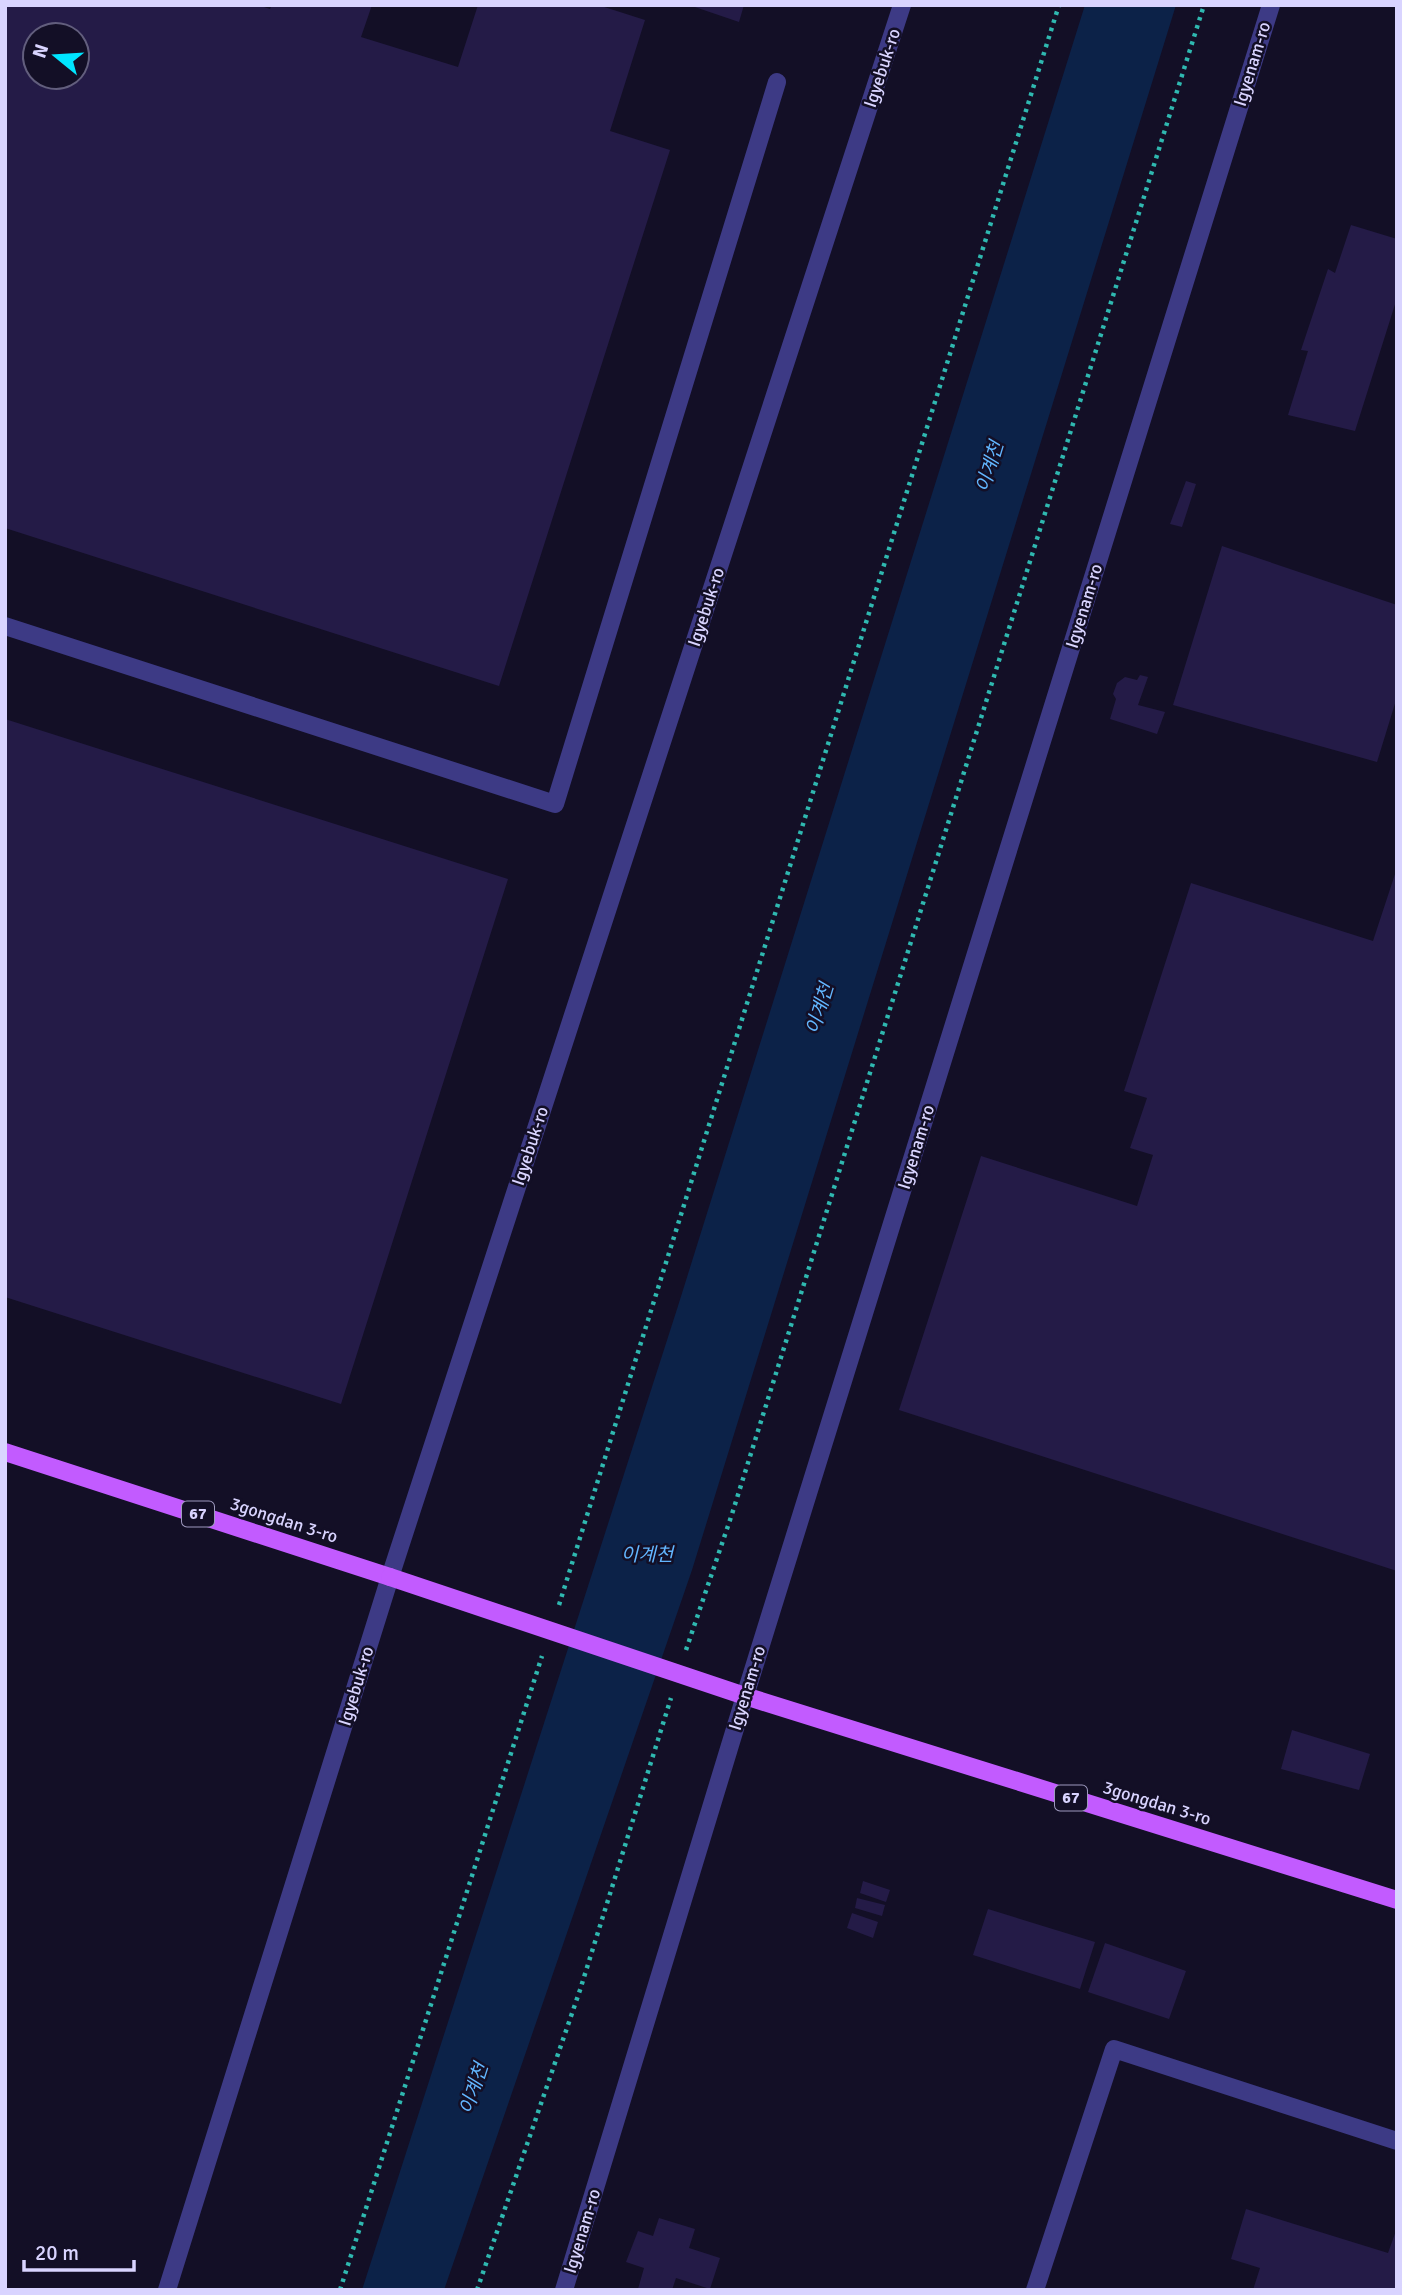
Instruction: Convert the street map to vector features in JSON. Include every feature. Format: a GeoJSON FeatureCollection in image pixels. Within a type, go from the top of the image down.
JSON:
{"type":"FeatureCollection","features":[{"type":"Feature","properties":{"kind":"main road","name":"3gongdan 3-ro"},"geometry":{"type":"LineString","coordinates":[[5,1452],[390,1577]]}},
{"type":"Feature","properties":{"kind":"main road","name":"67"},"geometry":{"type":"LineString","coordinates":[[390,1577],[745,1696]]}},
{"type":"Feature","properties":{"kind":"main road","name":"3gongdan 3-ro"},"geometry":{"type":"LineString","coordinates":[[745,1696],[1397,1900]]}},
{"type":"Feature","properties":{"kind":"street","name":"Igyebuk-ro"},"geometry":{"type":"LineString","coordinates":[[167,2290],[390,1577],[902,5]]}},
{"type":"Feature","properties":{"kind":"street","name":"Igyenam-ro"},"geometry":{"type":"LineString","coordinates":[[564,2290],[745,1696],[1271,5]]}},
{"type":"Feature","properties":{"kind":"street"},"geometry":{"type":"LineString","coordinates":[[5,626],[555,804],[777,82]]}},
{"type":"Feature","properties":{"kind":"street"},"geometry":{"type":"LineString","coordinates":[[1035,2290],[1114,2049],[1397,2141]]}},
{"type":"Feature","properties":{"kind":"path"},"geometry":{"type":"LineString","coordinates":[[558,1605],[1059,5]]}},
{"type":"Feature","properties":{"kind":"path"},"geometry":{"type":"LineString","coordinates":[[686,1653],[1204,5]]}},
{"type":"Feature","properties":{"kind":"path"},"geometry":{"type":"LineString","coordinates":[[340,2290],[546,1644]]}},
{"type":"Feature","properties":{"kind":"path"},"geometry":{"type":"LineString","coordinates":[[477,2290],[580,1990],[673,1691]]}},
{"type":"Feature","properties":{"kind":"water","name":"이계천"},"geometry":{"type":"Polygon","coordinates":[[[1085,5],[1176,5],[692,1570],[444,2290],[362,2290],[678,1306],[1085,5]]]}},
{"type":"Feature","properties":{"kind":"building"},"geometry":{"type":"Polygon","coordinates":[[[5,5],[258,5],[270,9],[272,5],[372,5],[361,37],[458,67],[478,5],[598,5],[645,20],[610,131],[670,150],[499,686],[5,528],[5,5]]]}},
{"type":"Feature","properties":{"kind":"building"},"geometry":{"type":"Polygon","coordinates":[[[689,5],[744,5],[739,22],[689,5]]]}},
{"type":"Feature","properties":{"kind":"building"},"geometry":{"type":"Polygon","coordinates":[[[1351,225],[1397,239],[1397,298],[1355,431],[1288,415],[1308,351],[1301,350],[1328,269],[1335,273],[1351,225]]]}},
{"type":"Feature","properties":{"kind":"building"},"geometry":{"type":"Polygon","coordinates":[[[1186,481],[1196,484],[1182,527],[1170,524],[1186,481]]]}},
{"type":"Feature","properties":{"kind":"building"},"geometry":{"type":"Polygon","coordinates":[[[1222,546],[1397,605],[1397,697],[1377,762],[1173,705],[1222,546]]]}},
{"type":"Feature","properties":{"kind":"building"},"geometry":{"type":"Polygon","coordinates":[[[1140,675],[1148,677],[1138,705],[1165,712],[1157,734],[1110,719],[1117,683],[1125,677],[1137,680],[1140,675]]]}},
{"type":"Feature","properties":{"kind":"building"},"geometry":{"type":"Polygon","coordinates":[[[5,719],[508,879],[341,1404],[5,1297],[5,719]]]}},
{"type":"Feature","properties":{"kind":"building"},"geometry":{"type":"Polygon","coordinates":[[[1397,868],[1397,1571],[899,1410],[981,1156],[1137,1206],[1153,1155],[1130,1148],[1147,1098],[1124,1091],[1191,883],[1373,941],[1397,868]]]}},
{"type":"Feature","properties":{"kind":"building"},"geometry":{"type":"Polygon","coordinates":[[[1292,1730],[1370,1754],[1359,1790],[1281,1769],[1292,1730]]]}},
{"type":"Feature","properties":{"kind":"building"},"geometry":{"type":"Polygon","coordinates":[[[863,1881],[890,1890],[886,1902],[860,1893],[863,1881]]]}},
{"type":"Feature","properties":{"kind":"building"},"geometry":{"type":"Polygon","coordinates":[[[857,1898],[885,1905],[882,1916],[855,1908],[857,1898]]]}},
{"type":"Feature","properties":{"kind":"building"},"geometry":{"type":"Polygon","coordinates":[[[988,1909],[1095,1942],[1080,1989],[973,1955],[988,1909]]]}},
{"type":"Feature","properties":{"kind":"building"},"geometry":{"type":"Polygon","coordinates":[[[852,1913],[878,1922],[873,1938],[847,1928],[852,1913]]]}},
{"type":"Feature","properties":{"kind":"building"},"geometry":{"type":"Polygon","coordinates":[[[1105,1943],[1186,1971],[1169,2019],[1088,1992],[1105,1943]]]}},
{"type":"Feature","properties":{"kind":"building"},"geometry":{"type":"Polygon","coordinates":[[[1246,2209],[1388,2253],[1397,2228],[1397,2290],[1253,2290],[1260,2268],[1231,2259],[1246,2209]]]}},
{"type":"Feature","properties":{"kind":"building"},"geometry":{"type":"Polygon","coordinates":[[[659,2218],[695,2229],[689,2248],[720,2258],[710,2289],[676,2278],[672,2290],[638,2289],[644,2268],[626,2262],[638,2231],[653,2236],[659,2218]]]}}]}
